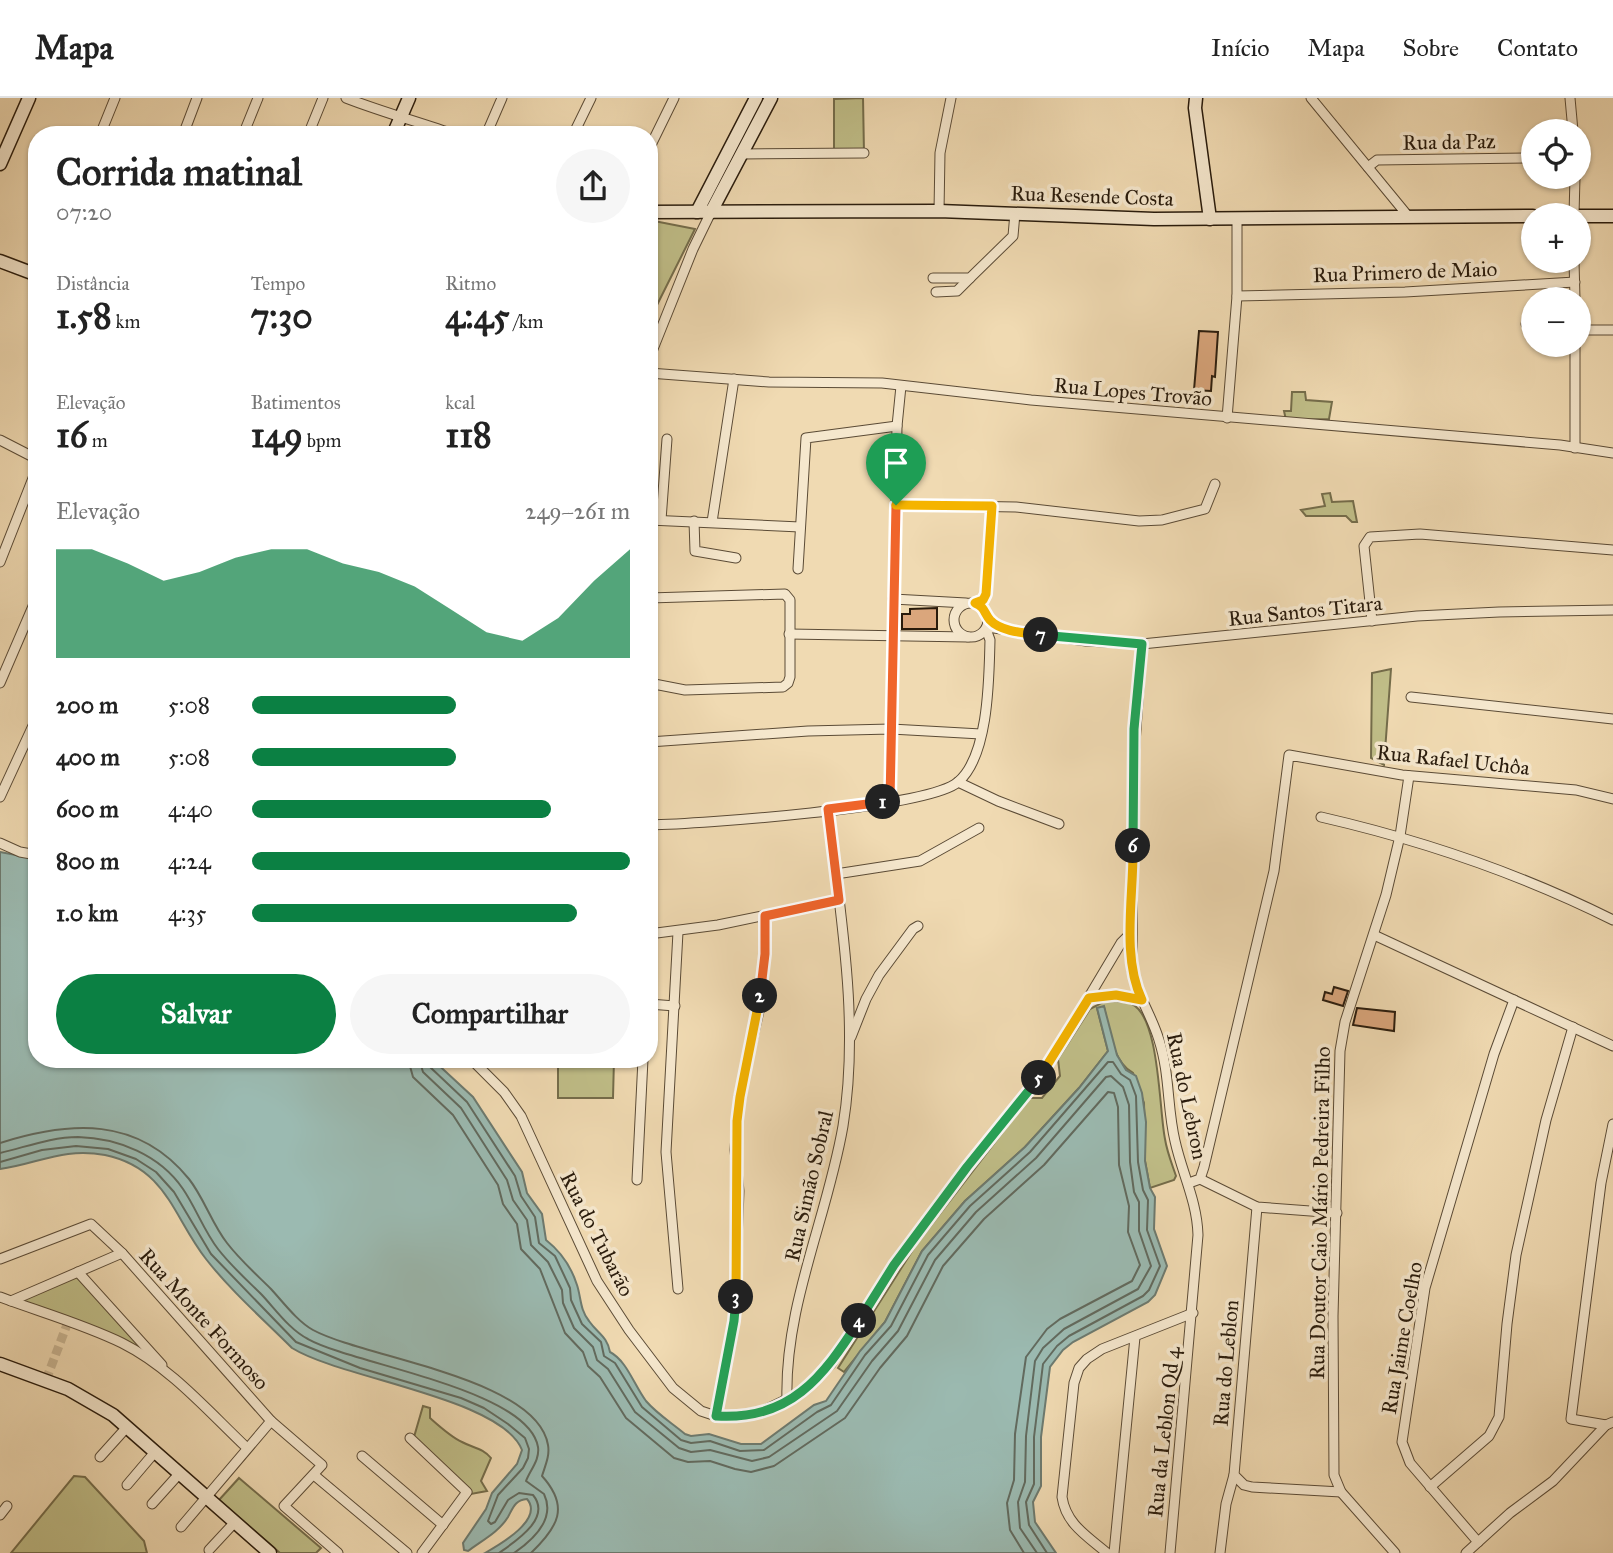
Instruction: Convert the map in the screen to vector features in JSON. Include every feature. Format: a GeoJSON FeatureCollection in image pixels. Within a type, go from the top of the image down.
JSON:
{"type":"FeatureCollection","features":[{"type":"Feature","properties":{"kind":"main road"},"geometry":{"type":"LineString","coordinates":[[0,164],[29,98]]}},
{"type":"Feature","properties":{"kind":"main road"},"geometry":{"type":"LineString","coordinates":[[397,126],[410,98]]}},
{"type":"Feature","properties":{"kind":"main road"},"geometry":{"type":"LineString","coordinates":[[697,212],[756,98]]}},
{"type":"Feature","properties":{"kind":"main road"},"geometry":{"type":"LineString","coordinates":[[711,212],[771,98]]}},
{"type":"Feature","properties":{"kind":"main road"},"geometry":{"type":"LineString","coordinates":[[1196,98],[1195,108],[1210,219]]}},
{"type":"Feature","properties":{"kind":"main road","name":"Rua Resende Costa"},"geometry":{"type":"LineString","coordinates":[[658,212],[1015,212],[1154,219],[1521,216]]}},
{"type":"Feature","properties":{"kind":"main road"},"geometry":{"type":"LineString","coordinates":[[1591,216],[1613,216]]}},
{"type":"Feature","properties":{"kind":"main road"},"geometry":{"type":"LineString","coordinates":[[0,261],[28,272]]}},
{"type":"Feature","properties":{"kind":"main road"},"geometry":{"type":"LineString","coordinates":[[0,1364],[85,1397],[127,1427],[235,1522],[262,1551]]}},
{"type":"Feature","properties":{"kind":"street"},"geometry":{"type":"LineString","coordinates":[[104,126],[116,98]]}},
{"type":"Feature","properties":{"kind":"street"},"geometry":{"type":"LineString","coordinates":[[186,126],[197,98]]}},
{"type":"Feature","properties":{"kind":"street"},"geometry":{"type":"LineString","coordinates":[[247,126],[258,98]]}},
{"type":"Feature","properties":{"kind":"street"},"geometry":{"type":"LineString","coordinates":[[312,126],[323,98]]}},
{"type":"Feature","properties":{"kind":"street"},"geometry":{"type":"LineString","coordinates":[[346,98],[428,126]]}},
{"type":"Feature","properties":{"kind":"street"},"geometry":{"type":"LineString","coordinates":[[490,126],[502,98]]}},
{"type":"Feature","properties":{"kind":"street"},"geometry":{"type":"LineString","coordinates":[[577,126],[591,98]]}},
{"type":"Feature","properties":{"kind":"street"},"geometry":{"type":"LineString","coordinates":[[658,131],[674,98]]}},
{"type":"Feature","properties":{"kind":"street"},"geometry":{"type":"LineString","coordinates":[[939,211],[940,153],[951,98]]}},
{"type":"Feature","properties":{"kind":"street"},"geometry":{"type":"LineString","coordinates":[[1311,98],[1408,216]]}},
{"type":"Feature","properties":{"kind":"street"},"geometry":{"type":"LineString","coordinates":[[1570,98],[1572,119]]}},
{"type":"Feature","properties":{"kind":"street"},"geometry":{"type":"LineString","coordinates":[[741,154],[864,153]]}},
{"type":"Feature","properties":{"kind":"street","name":"Rua da Paz"},"geometry":{"type":"LineString","coordinates":[[1368,167],[1377,160],[1521,158]]}},
{"type":"Feature","properties":{"kind":"street"},"geometry":{"type":"LineString","coordinates":[[658,336],[693,248],[711,212]]}},
{"type":"Feature","properties":{"kind":"street"},"geometry":{"type":"LineString","coordinates":[[936,292],[957,291],[1013,236],[1015,212]]}},
{"type":"Feature","properties":{"kind":"street"},"geometry":{"type":"LineString","coordinates":[[1227,418],[1237,296],[1237,219]]}},
{"type":"Feature","properties":{"kind":"street"},"geometry":{"type":"LineString","coordinates":[[1575,273],[1575,287]]}},
{"type":"Feature","properties":{"kind":"street"},"geometry":{"type":"LineString","coordinates":[[933,278],[970,278]]}},
{"type":"Feature","properties":{"kind":"street","name":"Rua Primero de Maio"},"geometry":{"type":"LineString","coordinates":[[1237,296],[1405,292],[1575,282]]}},
{"type":"Feature","properties":{"kind":"street"},"geometry":{"type":"LineString","coordinates":[[1591,330],[1613,330]]}},
{"type":"Feature","properties":{"kind":"street"},"geometry":{"type":"LineString","coordinates":[[1575,357],[1575,448]]}},
{"type":"Feature","properties":{"kind":"street","name":"Rua Lopes Trovão"},"geometry":{"type":"LineString","coordinates":[[658,374],[734,379],[882,383],[1613,453]]}},
{"type":"Feature","properties":{"kind":"street"},"geometry":{"type":"LineString","coordinates":[[712,522],[734,379]]}},
{"type":"Feature","properties":{"kind":"street"},"geometry":{"type":"LineString","coordinates":[[890,801],[897,426],[901,386]]}},
{"type":"Feature","properties":{"kind":"street"},"geometry":{"type":"LineString","coordinates":[[798,569],[806,438],[897,426]]}},
{"type":"Feature","properties":{"kind":"street"},"geometry":{"type":"LineString","coordinates":[[667,439],[661,520],[800,527]]}},
{"type":"Feature","properties":{"kind":"street"},"geometry":{"type":"LineString","coordinates":[[0,440],[28,454]]}},
{"type":"Feature","properties":{"kind":"street"},"geometry":{"type":"LineString","coordinates":[[896,505],[992,506],[1139,521],[1162,520],[1205,509],[1215,484]]}},
{"type":"Feature","properties":{"kind":"street"},"geometry":{"type":"LineString","coordinates":[[0,562],[28,491]]}},
{"type":"Feature","properties":{"kind":"street"},"geometry":{"type":"LineString","coordinates":[[968,637],[958,630],[954,618],[960,608],[976,602],[986,594],[992,506]]}},
{"type":"Feature","properties":{"kind":"street"},"geometry":{"type":"LineString","coordinates":[[694,521],[695,551],[736,558]]}},
{"type":"Feature","properties":{"kind":"street"},"geometry":{"type":"LineString","coordinates":[[1372,621],[1364,546],[1370,537],[1420,534],[1613,550]]}},
{"type":"Feature","properties":{"kind":"street"},"geometry":{"type":"LineString","coordinates":[[658,598],[780,593],[790,600],[789,681],[783,687],[696,690],[658,684]]}},
{"type":"Feature","properties":{"kind":"street"},"geometry":{"type":"LineString","coordinates":[[658,824],[890,801],[930,795],[958,782],[968,768],[981,734],[988,697],[990,640],[984,609],[976,602],[893,599]]}},
{"type":"Feature","properties":{"kind":"street","name":"Rua Santos Titara"},"geometry":{"type":"LineString","coordinates":[[987,625],[1086,641],[1142,644],[1247,640],[1372,621],[1499,612],[1613,610]]}},
{"type":"Feature","properties":{"kind":"street"},"geometry":{"type":"LineString","coordinates":[[0,683],[28,618]]}},
{"type":"Feature","properties":{"kind":"street"},"geometry":{"type":"LineString","coordinates":[[789,634],[968,637],[979,635],[987,625]]}},
{"type":"Feature","properties":{"kind":"street","name":"Rua do Lebron"},"geometry":{"type":"LineString","coordinates":[[1142,644],[1134,729],[1133,889],[1130,934],[1132,970],[1165,1060],[1174,1139],[1198,1217],[1193,1313]]}},
{"type":"Feature","properties":{"kind":"street"},"geometry":{"type":"LineString","coordinates":[[1411,697],[1613,719]]}},
{"type":"Feature","properties":{"kind":"street"},"geometry":{"type":"LineString","coordinates":[[658,740],[796,731],[891,729],[981,734]]}},
{"type":"Feature","properties":{"kind":"street"},"geometry":{"type":"LineString","coordinates":[[0,797],[28,736]]}},
{"type":"Feature","properties":{"kind":"street","name":"Rua Rafael Uchôa"},"geometry":{"type":"LineString","coordinates":[[1200,1179],[1274,872],[1289,755],[1409,776],[1576,790],[1613,799]]}},
{"type":"Feature","properties":{"kind":"street","name":"Rua Doutor Caio Mário Pedreira Filho"},"geometry":{"type":"LineString","coordinates":[[1395,1553],[1341,1492],[1334,1475],[1333,1316],[1342,1035],[1374,935],[1399,836],[1409,776]]}},
{"type":"Feature","properties":{"kind":"street"},"geometry":{"type":"LineString","coordinates":[[958,782],[998,801],[1059,824]]}},
{"type":"Feature","properties":{"kind":"street","name":"Rua Simão Sobral"},"geometry":{"type":"LineString","coordinates":[[787,1401],[786,1376],[791,1332],[843,1126],[849,1042],[839,900],[828,809]]}},
{"type":"Feature","properties":{"kind":"street"},"geometry":{"type":"LineString","coordinates":[[1321,817],[1399,836],[1532,884],[1613,920]]}},
{"type":"Feature","properties":{"kind":"street"},"geometry":{"type":"LineString","coordinates":[[836,874],[920,861],[937,854],[979,828]]}},
{"type":"Feature","properties":{"kind":"street"},"geometry":{"type":"LineString","coordinates":[[0,843],[28,853]]}},
{"type":"Feature","properties":{"kind":"street"},"geometry":{"type":"LineString","coordinates":[[658,933],[765,916],[839,900]]}},
{"type":"Feature","properties":{"kind":"street"},"geometry":{"type":"LineString","coordinates":[[765,916],[765,954],[758,1011],[737,1121],[734,1321],[716,1416],[745,1416],[787,1401],[807,1387],[831,1364],[894,1265],[967,1167],[1046,1069],[1121,943],[1130,934]]}},
{"type":"Feature","properties":{"kind":"street"},"geometry":{"type":"LineString","coordinates":[[849,1042],[866,999],[888,960],[918,926]]}},
{"type":"Feature","properties":{"kind":"street"},"geometry":{"type":"LineString","coordinates":[[678,932],[666,1152],[678,1289]]}},
{"type":"Feature","properties":{"kind":"street"},"geometry":{"type":"LineString","coordinates":[[1374,935],[1613,1046]]}},
{"type":"Feature","properties":{"kind":"street"},"geometry":{"type":"LineString","coordinates":[[1089,998],[1116,995],[1142,1000]]}},
{"type":"Feature","properties":{"kind":"street","name":"Rua Jaime Coelho"},"geometry":{"type":"LineString","coordinates":[[1478,1542],[1406,1458],[1402,1442],[1424,1288],[1494,1054],[1514,1000]]}},
{"type":"Feature","properties":{"kind":"street"},"geometry":{"type":"LineString","coordinates":[[658,1005],[674,1006]]}},
{"type":"Feature","properties":{"kind":"street"},"geometry":{"type":"LineString","coordinates":[[1430,1488],[1489,1436],[1499,1418],[1505,1336],[1516,1255],[1546,1120],[1573,1027]]}},
{"type":"Feature","properties":{"kind":"street","name":"Rua do Tubarão"},"geometry":{"type":"LineString","coordinates":[[480,1068],[504,1092],[521,1116],[575,1237],[612,1306],[673,1388],[701,1411],[716,1416]]}},
{"type":"Feature","properties":{"kind":"street"},"geometry":{"type":"LineString","coordinates":[[637,1180],[643,1068]]}},
{"type":"Feature","properties":{"kind":"street"},"geometry":{"type":"LineString","coordinates":[[1609,1423],[1571,1419],[1601,1183],[1613,1124]]}},
{"type":"Feature","properties":{"kind":"street"},"geometry":{"type":"LineString","coordinates":[[1188,1183],[1200,1179],[1241,1202],[1257,1207],[1337,1213]]}},
{"type":"Feature","properties":{"kind":"street","name":"Rua do Leblon"},"geometry":{"type":"LineString","coordinates":[[1220,1553],[1226,1504],[1234,1475],[1257,1207]]}},
{"type":"Feature","properties":{"kind":"street","name":"Rua Monte Formoso"},"geometry":{"type":"LineString","coordinates":[[0,1259],[90,1223],[122,1253],[271,1421],[322,1465],[314,1475]]}},
{"type":"Feature","properties":{"kind":"street"},"geometry":{"type":"LineString","coordinates":[[11,1301],[122,1253]]}},
{"type":"Feature","properties":{"kind":"street"},"geometry":{"type":"LineString","coordinates":[[78,1272],[173,1377],[246,1447]]}},
{"type":"Feature","properties":{"kind":"street"},"geometry":{"type":"LineString","coordinates":[[0,1297],[122,1343],[173,1377]]}},
{"type":"Feature","properties":{"kind":"street"},"geometry":{"type":"LineString","coordinates":[[1107,1553],[1074,1525],[1063,1509],[1074,1383],[1079,1368],[1102,1349],[1193,1313]]}},
{"type":"Feature","properties":{"kind":"street","name":"Rua da Leblon Qd 4"},"geometry":{"type":"LineString","coordinates":[[1170,1553],[1193,1313]]}},
{"type":"Feature","properties":{"kind":"street"},"geometry":{"type":"LineString","coordinates":[[1114,1553],[1135,1338]]}},
{"type":"Feature","properties":{"kind":"street"},"geometry":{"type":"LineString","coordinates":[[181,1527],[246,1453],[246,1447],[271,1421]]}},
{"type":"Feature","properties":{"kind":"street"},"geometry":{"type":"LineString","coordinates":[[1466,1553],[1510,1513],[1553,1481],[1609,1423]]}},
{"type":"Feature","properties":{"kind":"street"},"geometry":{"type":"LineString","coordinates":[[100,1457],[127,1427]]}},
{"type":"Feature","properties":{"kind":"street"},"geometry":{"type":"LineString","coordinates":[[410,1438],[467,1492],[422,1553]]}},
{"type":"Feature","properties":{"kind":"street"},"geometry":{"type":"LineString","coordinates":[[127,1485],[155,1452]]}},
{"type":"Feature","properties":{"kind":"street"},"geometry":{"type":"LineString","coordinates":[[362,1456],[443,1525]]}},
{"type":"Feature","properties":{"kind":"street"},"geometry":{"type":"LineString","coordinates":[[152,1503],[179,1474]]}},
{"type":"Feature","properties":{"kind":"street"},"geometry":{"type":"LineString","coordinates":[[338,1553],[285,1506],[314,1475],[407,1553]]}},
{"type":"Feature","properties":{"kind":"street"},"geometry":{"type":"LineString","coordinates":[[1234,1475],[1244,1485],[1252,1487],[1341,1492]]}},
{"type":"Feature","properties":{"kind":"street"},"geometry":{"type":"LineString","coordinates":[[0,1515],[7,1506]]}},
{"type":"Feature","properties":{"kind":"street"},"geometry":{"type":"LineString","coordinates":[[209,1550],[235,1522]]}},
{"type":"Feature","properties":{"kind":"shaded area"},"geometry":{"type":"Polygon","coordinates":[[[863,98],[864,153],[834,154],[834,99],[863,98]]]}},
{"type":"Feature","properties":{"kind":"shaded area"},"geometry":{"type":"Polygon","coordinates":[[[658,222],[695,229],[658,303],[658,222]]]}},
{"type":"Feature","properties":{"kind":"shaded area"},"geometry":{"type":"Polygon","coordinates":[[[1292,392],[1305,392],[1306,400],[1332,402],[1329,419],[1286,420],[1284,411],[1291,411],[1292,392]]]}},
{"type":"Feature","properties":{"kind":"shaded area"},"geometry":{"type":"Polygon","coordinates":[[[1330,493],[1332,502],[1353,501],[1357,522],[1352,522],[1346,516],[1306,516],[1301,510],[1325,506],[1322,494],[1330,493]]]}},
{"type":"Feature","properties":{"kind":"shaded area"},"geometry":{"type":"Polygon","coordinates":[[[1391,669],[1384,765],[1371,758],[1372,673],[1391,669]]]}},
{"type":"Feature","properties":{"kind":"shaded area"},"geometry":{"type":"Polygon","coordinates":[[[1103,1002],[1132,1004],[1141,1013],[1148,1027],[1157,1066],[1166,1144],[1176,1176],[1174,1180],[1150,1188],[1145,1161],[1144,1103],[1133,1073],[1120,1061],[1116,1053],[1104,1007],[1097,1008],[1108,1051],[1079,1088],[1025,1147],[965,1201],[922,1251],[885,1322],[844,1372],[838,1368],[916,1245],[1029,1098],[1042,1098],[1060,1076],[1058,1059],[1090,1009],[1103,1002]]]}},
{"type":"Feature","properties":{"kind":"shaded area"},"geometry":{"type":"Polygon","coordinates":[[[558,1068],[614,1068],[613,1098],[558,1098],[558,1068]]]}},
{"type":"Feature","properties":{"kind":"shaded area"},"geometry":{"type":"Polygon","coordinates":[[[77,1275],[141,1347],[138,1351],[21,1300],[77,1275]]]}},
{"type":"Feature","properties":{"kind":"shaded area"},"geometry":{"type":"Polygon","coordinates":[[[423,1406],[430,1408],[430,1418],[449,1434],[491,1458],[481,1481],[487,1491],[471,1494],[414,1437],[423,1406]]]}},
{"type":"Feature","properties":{"kind":"shaded area"},"geometry":{"type":"Polygon","coordinates":[[[74,1476],[85,1477],[144,1541],[147,1553],[11,1553],[74,1476]]]}},
{"type":"Feature","properties":{"kind":"shaded area"},"geometry":{"type":"Polygon","coordinates":[[[239,1478],[321,1548],[316,1553],[280,1553],[219,1500],[239,1478]]]}},
{"type":"Feature","properties":{"kind":"water"},"geometry":{"type":"Polygon","coordinates":[[[0,852],[28,857],[28,1068],[442,1068],[473,1097],[522,1172],[527,1193],[542,1214],[546,1240],[572,1272],[586,1317],[604,1339],[610,1352],[626,1367],[646,1401],[685,1434],[709,1434],[741,1444],[761,1444],[814,1405],[826,1401],[860,1351],[885,1322],[922,1251],[965,1201],[1025,1147],[1079,1088],[1108,1051],[1097,1008],[1104,1006],[1117,1055],[1126,1070],[1136,1076],[1142,1093],[1146,1122],[1145,1161],[1150,1188],[1155,1197],[1154,1229],[1167,1266],[1155,1295],[1148,1302],[1073,1342],[1050,1367],[1041,1437],[1041,1486],[1033,1502],[1035,1522],[1056,1553],[485,1553],[510,1537],[530,1515],[531,1507],[527,1499],[517,1503],[495,1532],[468,1551],[464,1550],[463,1543],[486,1509],[492,1493],[517,1464],[522,1450],[508,1432],[485,1416],[454,1403],[346,1370],[292,1348],[206,1259],[156,1183],[126,1161],[105,1155],[76,1153],[0,1169],[0,852]]]}},
{"type":"Feature","properties":{"kind":"building"},"geometry":{"type":"Polygon","coordinates":[[[1199,331],[1218,332],[1215,377],[1212,376],[1211,391],[1194,390],[1199,331]]]}},
{"type":"Feature","properties":{"kind":"building"},"geometry":{"type":"Polygon","coordinates":[[[937,608],[937,629],[902,629],[902,614],[910,614],[910,609],[937,608]]]}},
{"type":"Feature","properties":{"kind":"building"},"geometry":{"type":"Polygon","coordinates":[[[1334,987],[1348,991],[1343,1006],[1323,1000],[1325,992],[1332,994],[1334,987]]]}},
{"type":"Feature","properties":{"kind":"building"},"geometry":{"type":"Polygon","coordinates":[[[1357,1008],[1395,1012],[1394,1031],[1353,1025],[1357,1008]]]}},
{"type":"Feature","properties":{"kind":"tunnel"},"geometry":{"type":"LineString","coordinates":[[46,1380],[68,1322]]}},
{"type":"Feature","properties":{"kind":"route"},"geometry":{"type":"LineString","coordinates":[[896,505],[992,506],[986,594],[983,600],[975,603],[984,609],[988,619],[1002,628],[1086,641],[1142,644],[1134,729],[1133,889],[1130,934],[1132,970],[1142,1000],[1116,995],[1089,998],[1046,1069],[967,1167],[894,1265],[820,1377],[787,1401],[763,1411],[745,1416],[716,1416],[734,1321],[737,1121],[758,1011],[765,954],[765,916],[839,900],[828,809],[890,801],[896,505]]}}]}
